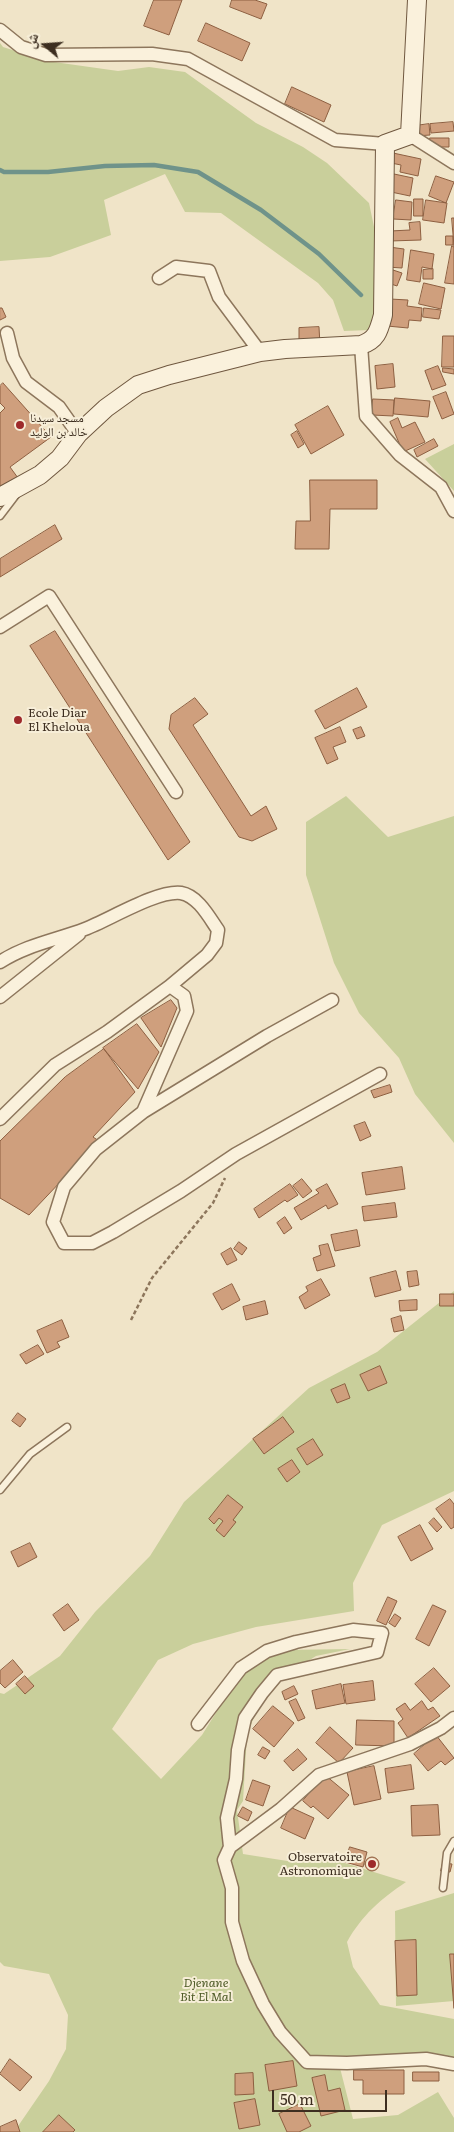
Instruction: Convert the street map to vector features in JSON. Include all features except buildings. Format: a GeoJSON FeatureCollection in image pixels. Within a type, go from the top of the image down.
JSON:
{"type":"FeatureCollection","features":[{"type":"Feature","properties":{"kind":"street"},"geometry":{"type":"LineString","coordinates":[[410,135],[416,0]]}},
{"type":"Feature","properties":{"kind":"street"},"geometry":{"type":"LineString","coordinates":[[0,30],[21,47],[46,55],[152,54],[188,59],[335,140],[385,144],[410,135]]}},
{"type":"Feature","properties":{"kind":"street"},"geometry":{"type":"LineString","coordinates":[[410,135],[454,163]]}},
{"type":"Feature","properties":{"kind":"street"},"geometry":{"type":"LineString","coordinates":[[0,497],[40,475],[60,458],[78,434],[106,408],[138,386],[169,375],[260,352],[361,345],[372,342],[378,334],[383,315],[385,144]]}},
{"type":"Feature","properties":{"kind":"street"},"geometry":{"type":"LineString","coordinates":[[159,278],[176,267],[209,271],[219,297],[260,352]]}},
{"type":"Feature","properties":{"kind":"street"},"geometry":{"type":"LineString","coordinates":[[7,333],[13,358],[26,382],[59,407],[78,434]]}},
{"type":"Feature","properties":{"kind":"street"},"geometry":{"type":"LineString","coordinates":[[361,345],[366,416],[400,455],[441,487],[454,511]]}},
{"type":"Feature","properties":{"kind":"street"},"geometry":{"type":"LineString","coordinates":[[0,627],[48,596],[176,792]]}},
{"type":"Feature","properties":{"kind":"street"},"geometry":{"type":"LineString","coordinates":[[0,962],[37,944],[85,930],[152,899],[171,893],[183,893],[196,900],[218,930],[216,943],[207,955],[170,986],[107,1032],[55,1065],[0,1119]]}},
{"type":"Feature","properties":{"kind":"street"},"geometry":{"type":"LineString","coordinates":[[0,997],[85,930]]}},
{"type":"Feature","properties":{"kind":"street"},"geometry":{"type":"LineString","coordinates":[[143,1112],[187,1012],[184,996],[170,986]]}},
{"type":"Feature","properties":{"kind":"street"},"geometry":{"type":"LineString","coordinates":[[332,1000],[268,1036],[143,1112],[96,1149],[64,1187],[53,1222],[64,1243],[92,1243],[181,1191],[236,1154],[380,1074]]}},
{"type":"Feature","properties":{"kind":"street"},"geometry":{"type":"LineString","coordinates":[[198,1724],[241,1668],[267,1651],[296,1642],[352,1630],[382,1633],[378,1652],[277,1675],[262,1693],[245,1718],[238,1750],[236,1779],[227,1818],[230,1847]]}},
{"type":"Feature","properties":{"kind":"street"},"geometry":{"type":"LineString","coordinates":[[454,1718],[441,1728],[410,1744],[319,1775],[281,1808],[230,1847],[224,1860],[232,1888],[232,1922],[243,1961],[263,2004],[280,2032],[307,2062],[347,2064],[426,2059],[454,2064]]}},
{"type":"Feature","properties":{"kind":"lane"},"geometry":{"type":"LineString","coordinates":[[0,516],[25,484]]}},
{"type":"Feature","properties":{"kind":"lane"},"geometry":{"type":"LineString","coordinates":[[0,1490],[30,1454],[67,1427]]}},
{"type":"Feature","properties":{"kind":"lane"},"geometry":{"type":"LineString","coordinates":[[443,1888],[447,1854],[454,1841]]}},
{"type":"Feature","properties":{"kind":"path"},"geometry":{"type":"LineString","coordinates":[[131,1320],[152,1278],[213,1203],[236,1154]]}},
{"type":"Feature","properties":{"kind":"green space"},"geometry":{"type":"Polygon","coordinates":[[[0,43],[3,47],[47,61],[118,71],[149,67],[185,72],[256,123],[303,147],[327,163],[369,203],[381,260],[383,311],[370,330],[344,331],[333,300],[318,283],[221,213],[185,212],[165,174],[104,200],[111,235],[50,257],[0,261],[0,43]]]}},
{"type":"Feature","properties":{"kind":"green space"},"geometry":{"type":"Polygon","coordinates":[[[454,444],[454,491],[425,459],[454,444]]]}},
{"type":"Feature","properties":{"kind":"green space"},"geometry":{"type":"Polygon","coordinates":[[[346,796],[388,837],[454,816],[454,1143],[415,1094],[399,1058],[359,1013],[334,963],[306,875],[306,822],[346,796]]]}},
{"type":"Feature","properties":{"kind":"green space","name":"Djenane Bit El Mal"},"geometry":{"type":"Polygon","coordinates":[[[454,1291],[454,1491],[382,1525],[353,1583],[354,1611],[256,1627],[193,1644],[158,1660],[112,1729],[161,1779],[202,1735],[241,1673],[283,1650],[350,1649],[316,1656],[287,1674],[257,1709],[247,1735],[243,1801],[237,1810],[243,1854],[300,1863],[319,1855],[406,1882],[373,1908],[353,1932],[347,1942],[353,1967],[380,2005],[454,2019],[454,2057],[339,2064],[353,2119],[398,2115],[438,2092],[454,2118],[454,2132],[14,2132],[49,2081],[66,2049],[68,2015],[49,1974],[4,1966],[0,1962],[0,1693],[4,1694],[60,1656],[95,1612],[150,1556],[184,1502],[309,1388],[377,1352],[454,1291]]]}},
{"type":"Feature","properties":{"kind":"green space"},"geometry":{"type":"Polygon","coordinates":[[[454,1893],[454,2001],[396,2006],[395,1911],[454,1893]]]}},
{"type":"Feature","properties":{"kind":"waterway"},"geometry":{"type":"LineString","coordinates":[[0,170],[4,172],[48,172],[105,166],[154,165],[198,172],[261,210],[319,254],[361,295]]}},
{"type":"Feature","properties":{"kind":"place","name":"مسجد سيدنا خالد بن الوليد"},"geometry":{"type":"Point","coordinates":[20,425]}},
{"type":"Feature","properties":{"kind":"place","name":"Ecole Diar El Kheloua"},"geometry":{"type":"Point","coordinates":[18,720]}},
{"type":"Feature","properties":{"kind":"place","name":"Observatoire Astronomique"},"geometry":{"type":"Point","coordinates":[372,1864]}}]}
